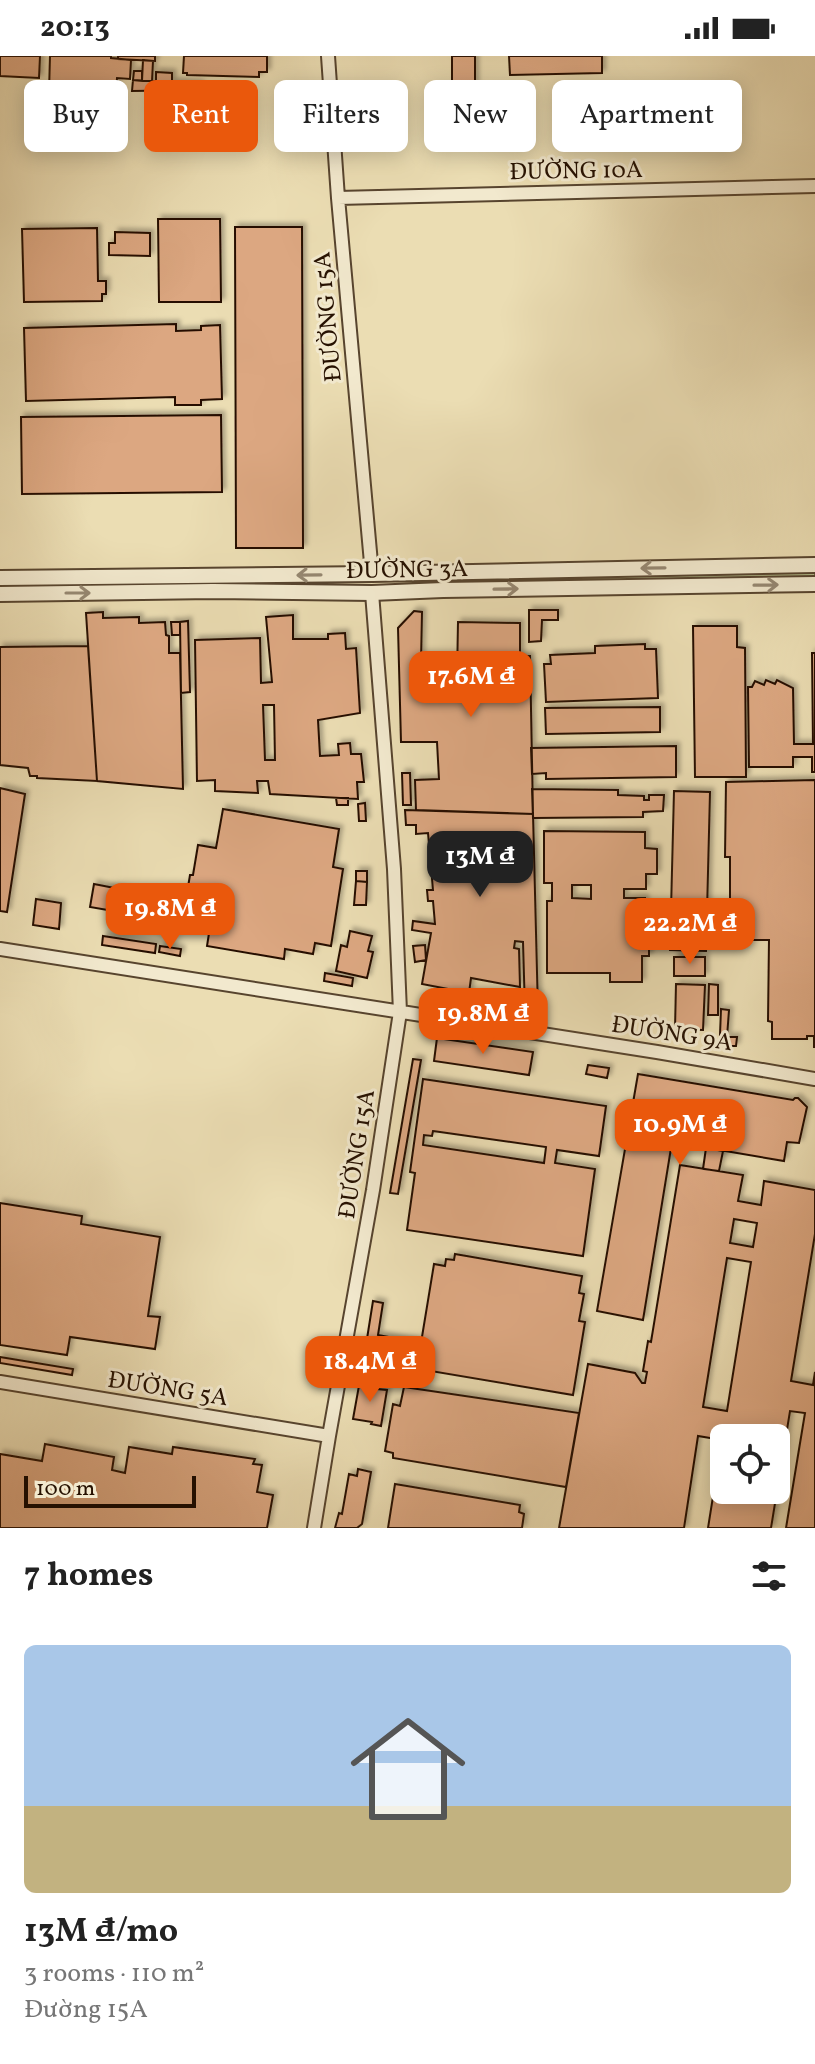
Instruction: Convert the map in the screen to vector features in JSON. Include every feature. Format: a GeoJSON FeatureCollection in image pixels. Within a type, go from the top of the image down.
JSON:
{"type":"FeatureCollection","features":[{"type":"Feature","properties":{"kind":"street","name":"ĐƯỜNG 15A"},"geometry":{"type":"LineString","coordinates":[[328,56],[372,574]]}},
{"type":"Feature","properties":{"kind":"street","name":"ĐƯỜNG 10A"},"geometry":{"type":"LineString","coordinates":[[338,198],[815,186]]}},
{"type":"Feature","properties":{"kind":"street","name":"ĐƯỜNG 3A"},"geometry":{"type":"LineString","coordinates":[[0,578],[815,565]]}},
{"type":"Feature","properties":{"kind":"street"},"geometry":{"type":"LineString","coordinates":[[372,574],[372,593]]}},
{"type":"Feature","properties":{"kind":"street","name":"ĐƯỜNG 3A"},"geometry":{"type":"LineString","coordinates":[[0,594],[213,591],[372,593],[815,584]]}},
{"type":"Feature","properties":{"kind":"street","name":"ĐƯỜNG 15A"},"geometry":{"type":"LineString","coordinates":[[314,1528],[373,1190],[400,1012],[394,869],[372,593]]}},
{"type":"Feature","properties":{"kind":"street","name":"ĐƯỜNG 9A"},"geometry":{"type":"LineString","coordinates":[[0,949],[815,1079]]}},
{"type":"Feature","properties":{"kind":"street","name":"ĐƯỜNG 5A"},"geometry":{"type":"LineString","coordinates":[[0,1382],[329,1436]]}},
{"type":"Feature","properties":{"kind":"green space"},"geometry":{"type":"Polygon","coordinates":[[[815,572],[815,578],[420,585],[421,580],[815,572]]]}},
{"type":"Feature","properties":{"kind":"green space"},"geometry":{"type":"Polygon","coordinates":[[[319,581],[320,586],[0,588],[0,584],[319,581]]]}},
{"type":"Feature","properties":{"kind":"building"},"geometry":{"type":"Polygon","coordinates":[[[0,56],[40,56],[39,78],[0,76],[0,56]]]}},
{"type":"Feature","properties":{"kind":"building"},"geometry":{"type":"Polygon","coordinates":[[[50,56],[111,56],[131,60],[130,79],[49,80],[50,56]]]}},
{"type":"Feature","properties":{"kind":"building"},"geometry":{"type":"Polygon","coordinates":[[[118,56],[155,56],[155,61],[118,59],[118,56]]]}},
{"type":"Feature","properties":{"kind":"building"},"geometry":{"type":"Polygon","coordinates":[[[184,56],[267,56],[267,72],[259,72],[259,77],[187,75],[183,73],[184,56]]]}},
{"type":"Feature","properties":{"kind":"building"},"geometry":{"type":"Polygon","coordinates":[[[452,56],[475,56],[475,80],[452,80],[452,56]]]}},
{"type":"Feature","properties":{"kind":"building"},"geometry":{"type":"Polygon","coordinates":[[[509,56],[602,56],[602,73],[510,75],[509,56]]]}},
{"type":"Feature","properties":{"kind":"building"},"geometry":{"type":"Polygon","coordinates":[[[143,60],[153,61],[152,80],[142,81],[143,60]]]}},
{"type":"Feature","properties":{"kind":"building"},"geometry":{"type":"Polygon","coordinates":[[[134,71],[142,71],[142,81],[133,80],[134,71]]]}},
{"type":"Feature","properties":{"kind":"building"},"geometry":{"type":"Polygon","coordinates":[[[156,72],[172,73],[172,80],[156,80],[156,72]]]}},
{"type":"Feature","properties":{"kind":"building"},"geometry":{"type":"Polygon","coordinates":[[[133,80],[144,81],[144,91],[132,91],[133,80]]]}},
{"type":"Feature","properties":{"kind":"building"},"geometry":{"type":"Polygon","coordinates":[[[158,219],[220,219],[221,302],[159,302],[158,219]]]}},
{"type":"Feature","properties":{"kind":"building"},"geometry":{"type":"Polygon","coordinates":[[[235,227],[302,227],[303,548],[236,548],[235,227]]]}},
{"type":"Feature","properties":{"kind":"building"},"geometry":{"type":"Polygon","coordinates":[[[97,228],[98,281],[106,281],[106,294],[102,294],[102,301],[24,302],[22,229],[97,228]]]}},
{"type":"Feature","properties":{"kind":"building"},"geometry":{"type":"Polygon","coordinates":[[[115,232],[150,233],[150,256],[109,255],[109,243],[115,243],[115,232]]]}},
{"type":"Feature","properties":{"kind":"building"},"geometry":{"type":"Polygon","coordinates":[[[176,324],[176,331],[220,325],[222,399],[201,400],[201,405],[175,405],[175,397],[26,401],[24,328],[176,324]]]}},
{"type":"Feature","properties":{"kind":"building"},"geometry":{"type":"Polygon","coordinates":[[[221,415],[222,492],[22,494],[21,417],[221,415]]]}},
{"type":"Feature","properties":{"kind":"building"},"geometry":{"type":"Polygon","coordinates":[[[529,610],[558,610],[558,620],[542,620],[541,641],[529,642],[529,610]]]}},
{"type":"Feature","properties":{"kind":"building"},"geometry":{"type":"Polygon","coordinates":[[[414,611],[422,612],[421,662],[428,662],[429,671],[421,671],[422,677],[457,678],[458,622],[520,623],[520,656],[530,656],[533,814],[416,810],[415,780],[439,779],[437,742],[401,742],[398,628],[414,611]]]}},
{"type":"Feature","properties":{"kind":"building"},"geometry":{"type":"Polygon","coordinates":[[[103,612],[103,618],[139,617],[139,623],[165,622],[169,653],[180,653],[183,789],[97,781],[86,613],[103,612]]]}},
{"type":"Feature","properties":{"kind":"building"},"geometry":{"type":"Polygon","coordinates":[[[293,615],[293,639],[328,639],[328,634],[345,633],[346,649],[356,648],[360,713],[318,720],[320,756],[339,755],[338,744],[350,743],[351,754],[361,754],[364,782],[357,782],[358,799],[270,794],[268,781],[257,781],[258,793],[215,791],[215,780],[197,781],[195,640],[260,638],[261,683],[272,682],[266,617],[293,615]],[[263,705],[265,760],[275,760],[274,705],[263,705]]]}},
{"type":"Feature","properties":{"kind":"building"},"geometry":{"type":"Polygon","coordinates":[[[188,621],[190,692],[181,693],[180,622],[188,621]]]}},
{"type":"Feature","properties":{"kind":"building"},"geometry":{"type":"Polygon","coordinates":[[[171,622],[180,622],[180,635],[172,635],[171,622]]]}},
{"type":"Feature","properties":{"kind":"building"},"geometry":{"type":"Polygon","coordinates":[[[693,626],[737,626],[737,647],[745,648],[746,777],[695,777],[693,626]]]}},
{"type":"Feature","properties":{"kind":"building"},"geometry":{"type":"Polygon","coordinates":[[[645,644],[645,649],[656,649],[658,698],[546,702],[544,664],[551,664],[550,655],[595,653],[595,646],[645,644]]]}},
{"type":"Feature","properties":{"kind":"building"},"geometry":{"type":"Polygon","coordinates":[[[88,646],[97,781],[37,778],[30,776],[28,768],[0,765],[0,647],[88,646]]]}},
{"type":"Feature","properties":{"kind":"building"},"geometry":{"type":"Polygon","coordinates":[[[812,653],[815,653],[815,772],[812,772],[812,757],[793,757],[793,767],[749,767],[748,687],[752,687],[755,681],[764,685],[766,680],[775,684],[777,680],[793,688],[794,744],[813,744],[812,653]]]}},
{"type":"Feature","properties":{"kind":"building"},"geometry":{"type":"Polygon","coordinates":[[[660,707],[660,732],[546,734],[545,708],[660,707]]]}},
{"type":"Feature","properties":{"kind":"building"},"geometry":{"type":"Polygon","coordinates":[[[676,746],[676,777],[546,779],[546,773],[532,774],[531,748],[676,746]]]}},
{"type":"Feature","properties":{"kind":"building"},"geometry":{"type":"Polygon","coordinates":[[[402,773],[410,773],[411,805],[403,805],[402,773]]]}},
{"type":"Feature","properties":{"kind":"building"},"geometry":{"type":"Polygon","coordinates":[[[815,780],[814,1047],[814,1036],[807,1036],[807,1039],[772,1039],[772,1022],[768,1021],[769,940],[737,940],[738,930],[730,929],[730,857],[725,857],[726,782],[815,780]]]}},
{"type":"Feature","properties":{"kind":"building"},"geometry":{"type":"Polygon","coordinates":[[[0,788],[25,794],[7,912],[0,911],[0,788]]]}},
{"type":"Feature","properties":{"kind":"building"},"geometry":{"type":"Polygon","coordinates":[[[532,789],[618,790],[618,795],[644,796],[644,800],[649,800],[649,795],[664,795],[663,811],[643,812],[643,817],[533,818],[532,789]]]}},
{"type":"Feature","properties":{"kind":"building"},"geometry":{"type":"Polygon","coordinates":[[[674,791],[710,792],[706,951],[670,950],[674,791]]]}},
{"type":"Feature","properties":{"kind":"building"},"geometry":{"type":"Polygon","coordinates":[[[336,798],[348,798],[348,805],[337,805],[336,798]]]}},
{"type":"Feature","properties":{"kind":"building"},"geometry":{"type":"Polygon","coordinates":[[[365,803],[366,821],[359,821],[358,804],[365,803]]]}},
{"type":"Feature","properties":{"kind":"building"},"geometry":{"type":"Polygon","coordinates":[[[223,809],[339,829],[333,867],[343,869],[331,946],[315,943],[313,954],[285,949],[284,959],[207,946],[210,927],[186,923],[191,894],[187,893],[198,845],[216,848],[223,809]]]}},
{"type":"Feature","properties":{"kind":"building"},"geometry":{"type":"Polygon","coordinates":[[[405,810],[533,814],[538,1012],[525,1011],[523,942],[515,941],[514,948],[519,949],[520,987],[471,978],[469,993],[422,984],[431,933],[412,930],[413,921],[435,924],[433,901],[428,901],[427,890],[433,890],[428,833],[416,834],[416,825],[406,825],[405,810]]]}},
{"type":"Feature","properties":{"kind":"building"},"geometry":{"type":"Polygon","coordinates":[[[544,831],[645,832],[645,848],[657,849],[657,874],[646,874],[646,889],[624,889],[624,898],[645,898],[645,918],[649,918],[649,956],[642,956],[642,982],[610,982],[610,973],[547,973],[547,901],[552,901],[552,883],[544,883],[544,831]],[[572,885],[572,898],[591,899],[591,885],[572,885]]]}},
{"type":"Feature","properties":{"kind":"building"},"geometry":{"type":"Polygon","coordinates":[[[356,871],[367,871],[367,882],[356,881],[356,871]]]}},
{"type":"Feature","properties":{"kind":"building"},"geometry":{"type":"Polygon","coordinates":[[[356,881],[367,882],[366,905],[354,905],[356,881]]]}},
{"type":"Feature","properties":{"kind":"building"},"geometry":{"type":"Polygon","coordinates":[[[94,884],[135,892],[131,914],[90,907],[94,884]]]}},
{"type":"Feature","properties":{"kind":"building"},"geometry":{"type":"Polygon","coordinates":[[[36,899],[61,903],[59,929],[33,925],[36,899]]]}},
{"type":"Feature","properties":{"kind":"building"},"geometry":{"type":"Polygon","coordinates":[[[350,931],[372,936],[368,951],[373,952],[367,978],[336,971],[341,945],[347,947],[350,931]]]}},
{"type":"Feature","properties":{"kind":"building"},"geometry":{"type":"Polygon","coordinates":[[[103,936],[156,944],[155,953],[102,945],[103,936]]]}},
{"type":"Feature","properties":{"kind":"building"},"geometry":{"type":"Polygon","coordinates":[[[425,945],[426,960],[415,962],[413,946],[425,945]]]}},
{"type":"Feature","properties":{"kind":"building"},"geometry":{"type":"Polygon","coordinates":[[[160,946],[181,949],[180,956],[159,952],[160,946]]]}},
{"type":"Feature","properties":{"kind":"building"},"geometry":{"type":"Polygon","coordinates":[[[674,957],[705,957],[705,976],[674,976],[674,957]]]}},
{"type":"Feature","properties":{"kind":"building"},"geometry":{"type":"Polygon","coordinates":[[[325,973],[353,978],[352,986],[324,981],[325,973]]]}},
{"type":"Feature","properties":{"kind":"building"},"geometry":{"type":"Polygon","coordinates":[[[676,984],[705,985],[703,1030],[675,1029],[676,984]]]}},
{"type":"Feature","properties":{"kind":"building"},"geometry":{"type":"Polygon","coordinates":[[[709,984],[718,985],[718,1015],[708,1015],[709,984]]]}},
{"type":"Feature","properties":{"kind":"building"},"geometry":{"type":"Polygon","coordinates":[[[721,1009],[729,1010],[727,1037],[737,1037],[736,1046],[725,1046],[726,1035],[720,1035],[721,1009]]]}},
{"type":"Feature","properties":{"kind":"building"},"geometry":{"type":"Polygon","coordinates":[[[437,1038],[533,1052],[529,1075],[434,1061],[437,1038]]]}},
{"type":"Feature","properties":{"kind":"building"},"geometry":{"type":"Polygon","coordinates":[[[413,1059],[421,1060],[398,1194],[390,1193],[413,1059]]]}},
{"type":"Feature","properties":{"kind":"building"},"geometry":{"type":"Polygon","coordinates":[[[588,1065],[609,1068],[607,1078],[586,1074],[588,1065]]]}},
{"type":"Feature","properties":{"kind":"building"},"geometry":{"type":"Polygon","coordinates":[[[638,1074],[793,1100],[798,1098],[807,1107],[799,1143],[787,1142],[784,1161],[672,1142],[643,1320],[597,1311],[638,1074]]]}},
{"type":"Feature","properties":{"kind":"building"},"geometry":{"type":"Polygon","coordinates":[[[423,1079],[606,1106],[599,1156],[557,1150],[555,1163],[595,1169],[583,1256],[407,1230],[415,1173],[410,1172],[423,1079]],[[433,1131],[432,1136],[424,1135],[423,1145],[544,1163],[546,1147],[433,1131]]]}},
{"type":"Feature","properties":{"kind":"building"},"geometry":{"type":"Polygon","coordinates":[[[706,1148],[723,1151],[719,1171],[703,1169],[706,1148]]]}},
{"type":"Feature","properties":{"kind":"building"},"geometry":{"type":"Polygon","coordinates":[[[680,1165],[743,1175],[738,1201],[761,1205],[764,1181],[815,1190],[815,1234],[791,1381],[813,1385],[815,1372],[815,1528],[786,1528],[805,1413],[790,1411],[788,1424],[710,1424],[710,1438],[698,1436],[684,1528],[559,1528],[588,1364],[635,1373],[645,1383],[647,1372],[643,1371],[648,1341],[651,1342],[680,1165]],[[734,1219],[730,1243],[753,1247],[757,1223],[734,1219]],[[727,1258],[703,1407],[727,1411],[751,1262],[727,1258]]]}},
{"type":"Feature","properties":{"kind":"building"},"geometry":{"type":"Polygon","coordinates":[[[0,1203],[82,1216],[81,1224],[160,1237],[148,1316],[160,1317],[155,1349],[70,1337],[67,1355],[0,1345],[0,1203]]]}},
{"type":"Feature","properties":{"kind":"building"},"geometry":{"type":"Polygon","coordinates":[[[455,1254],[582,1276],[579,1293],[584,1294],[579,1321],[585,1322],[573,1395],[401,1366],[402,1359],[372,1354],[371,1365],[363,1364],[373,1301],[383,1303],[378,1335],[421,1343],[434,1264],[445,1266],[446,1259],[454,1260],[455,1254]]]}},
{"type":"Feature","properties":{"kind":"building"},"geometry":{"type":"Polygon","coordinates":[[[0,1357],[73,1369],[72,1375],[0,1363],[0,1357]]]}},
{"type":"Feature","properties":{"kind":"building"},"geometry":{"type":"Polygon","coordinates":[[[360,1380],[368,1381],[367,1388],[387,1390],[381,1426],[353,1419],[360,1380]]]}},
{"type":"Feature","properties":{"kind":"building"},"geometry":{"type":"Polygon","coordinates":[[[404,1387],[579,1413],[566,1487],[393,1458],[393,1453],[385,1451],[393,1404],[400,1406],[404,1387]]]}},
{"type":"Feature","properties":{"kind":"building"},"geometry":{"type":"Polygon","coordinates":[[[45,1444],[114,1457],[112,1470],[125,1473],[129,1447],[172,1454],[173,1447],[255,1459],[253,1464],[262,1465],[257,1492],[273,1495],[267,1528],[0,1528],[0,1454],[42,1461],[45,1444]]]}},
{"type":"Feature","properties":{"kind":"building"},"geometry":{"type":"Polygon","coordinates":[[[358,1469],[371,1472],[362,1524],[357,1528],[335,1528],[339,1513],[342,1514],[349,1474],[357,1476],[358,1469]]]}},
{"type":"Feature","properties":{"kind":"building"},"geometry":{"type":"Polygon","coordinates":[[[395,1484],[520,1505],[519,1512],[524,1514],[522,1528],[388,1528],[395,1484]]]}},
{"type":"Feature","properties":{"kind":"building"},"geometry":{"type":"Polygon","coordinates":[[[712,1504],[775,1504],[771,1528],[708,1528],[712,1504]]]}}]}
